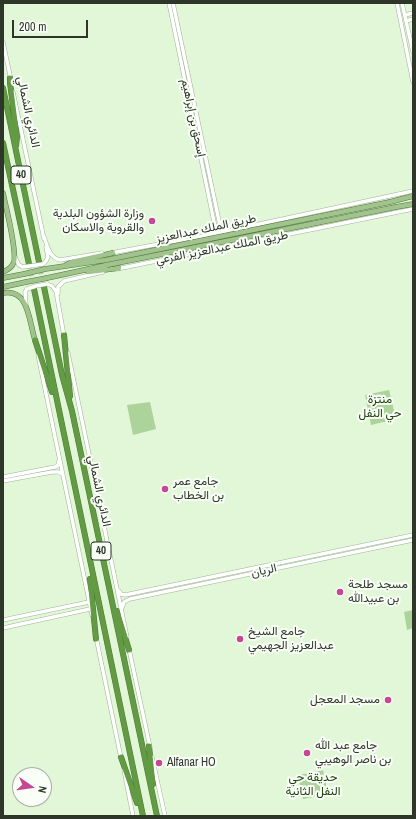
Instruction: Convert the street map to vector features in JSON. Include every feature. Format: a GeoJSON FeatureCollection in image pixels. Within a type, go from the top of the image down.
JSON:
{"type":"FeatureCollection","features":[{"type":"Feature","properties":{"kind":"highway"},"geometry":{"type":"LineString","coordinates":[[10,78],[17,137],[16,149]]}},
{"type":"Feature","properties":{"kind":"highway","name":"الدائري الشمالي"},"geometry":{"type":"LineString","coordinates":[[3,88],[41,263]]}},
{"type":"Feature","properties":{"kind":"highway","name":"40"},"geometry":{"type":"LineString","coordinates":[[3,143],[28,264]]}},
{"type":"Feature","properties":{"kind":"highway","name":"الدائري الشمالي"},"geometry":{"type":"LineString","coordinates":[[46,286],[59,361],[72,411],[157,816]]}},
{"type":"Feature","properties":{"kind":"highway","name":"الدائري الشمالي"},"geometry":{"type":"LineString","coordinates":[[34,289],[142,816]]}},
{"type":"Feature","properties":{"kind":"highway"},"geometry":{"type":"LineString","coordinates":[[64,335],[72,411]]}},
{"type":"Feature","properties":{"kind":"highway"},"geometry":{"type":"LineString","coordinates":[[35,340],[60,414]]}},
{"type":"Feature","properties":{"kind":"highway"},"geometry":{"type":"LineString","coordinates":[[88,552],[96,639]]}},
{"type":"Feature","properties":{"kind":"highway"},"geometry":{"type":"LineString","coordinates":[[108,583],[129,650]]}},
{"type":"Feature","properties":{"kind":"highway"},"geometry":{"type":"LineString","coordinates":[[150,746],[156,809]]}},
{"type":"Feature","properties":{"kind":"highway"},"geometry":{"type":"LineString","coordinates":[[121,757],[142,816]]}},
{"type":"Feature","properties":{"kind":"main road"},"geometry":{"type":"LineString","coordinates":[[3,193],[14,252],[12,266],[3,272]]}},
{"type":"Feature","properties":{"kind":"main road","name":"طريق الملك عبدالعزيز"},"geometry":{"type":"LineString","coordinates":[[3,287],[413,196]]}},
{"type":"Feature","properties":{"kind":"main road","name":"طريق الملك عبدالعزيز"},"geometry":{"type":"LineString","coordinates":[[3,278],[66,265],[74,266],[106,263],[413,204]]}},
{"type":"Feature","properties":{"kind":"main road"},"geometry":{"type":"LineString","coordinates":[[66,265],[72,262],[113,253]]}},
{"type":"Feature","properties":{"kind":"main road"},"geometry":{"type":"LineString","coordinates":[[66,274],[119,268]]}},
{"type":"Feature","properties":{"kind":"main road"},"geometry":{"type":"LineString","coordinates":[[3,293],[14,292],[18,294],[26,304],[35,340]]}},
{"type":"Feature","properties":{"kind":"street","name":"إسحق بن إبراهيم"},"geometry":{"type":"LineString","coordinates":[[169,3],[183,60]]}},
{"type":"Feature","properties":{"kind":"street","name":"إسحق بن إبراهيم"},"geometry":{"type":"LineString","coordinates":[[173,3],[183,60],[216,221],[213,234]]}},
{"type":"Feature","properties":{"kind":"street"},"geometry":{"type":"LineString","coordinates":[[397,3],[413,82]]}},
{"type":"Feature","properties":{"kind":"street"},"geometry":{"type":"LineString","coordinates":[[402,3],[413,53],[408,54]]}},
{"type":"Feature","properties":{"kind":"street"},"geometry":{"type":"LineString","coordinates":[[405,15],[413,13]]}},
{"type":"Feature","properties":{"kind":"street"},"geometry":{"type":"LineString","coordinates":[[406,20],[413,19]]}},
{"type":"Feature","properties":{"kind":"street","name":"الدائري الشمالي"},"geometry":{"type":"LineString","coordinates":[[3,42],[48,257],[46,261],[41,263]]}},
{"type":"Feature","properties":{"kind":"street","name":"طريق الملك عبدالعزيز الفرعي"},"geometry":{"type":"LineString","coordinates":[[44,237],[51,255],[60,260],[113,253],[213,234],[413,192]]}},
{"type":"Feature","properties":{"kind":"street","name":"طريق الملك عبدالعزيز الفرعي"},"geometry":{"type":"LineString","coordinates":[[60,311],[58,287],[64,281],[119,268],[413,209]]}},
{"type":"Feature","properties":{"kind":"street"},"geometry":{"type":"LineString","coordinates":[[298,218],[307,214]]}},
{"type":"Feature","properties":{"kind":"street","name":"إسحق بن إبراهيم"},"geometry":{"type":"LineString","coordinates":[[216,221],[225,231]]}},
{"type":"Feature","properties":{"kind":"street"},"geometry":{"type":"LineString","coordinates":[[298,230],[305,231]]}},
{"type":"Feature","properties":{"kind":"street"},"geometry":{"type":"LineString","coordinates":[[277,237],[284,233]]}},
{"type":"Feature","properties":{"kind":"street"},"geometry":{"type":"LineString","coordinates":[[14,252],[16,261],[23,267],[41,263]]}},
{"type":"Feature","properties":{"kind":"street"},"geometry":{"type":"LineString","coordinates":[[26,304],[25,292],[27,289],[36,286],[46,286]]}},
{"type":"Feature","properties":{"kind":"street","name":"الدائري الشمالي"},"geometry":{"type":"LineString","coordinates":[[46,286],[52,286],[56,291],[129,650],[165,816]]}},
{"type":"Feature","properties":{"kind":"street"},"geometry":{"type":"LineString","coordinates":[[35,340],[133,816]]}},
{"type":"Feature","properties":{"kind":"street"},"geometry":{"type":"LineString","coordinates":[[3,481],[52,470],[58,466],[59,460]]}},
{"type":"Feature","properties":{"kind":"street"},"geometry":{"type":"LineString","coordinates":[[3,477],[52,470],[59,472],[63,476]]}},
{"type":"Feature","properties":{"kind":"street","name":"الريان"},"geometry":{"type":"LineString","coordinates":[[126,595],[413,535]]}},
{"type":"Feature","properties":{"kind":"street","name":"الريان"},"geometry":{"type":"LineString","coordinates":[[128,600],[413,540]]}},
{"type":"Feature","properties":{"kind":"street"},"geometry":{"type":"LineString","coordinates":[[353,548],[354,553]]}},
{"type":"Feature","properties":{"kind":"street"},"geometry":{"type":"LineString","coordinates":[[117,589],[121,594],[126,595],[128,600],[123,604],[122,611]]}},
{"type":"Feature","properties":{"kind":"street"},"geometry":{"type":"LineString","coordinates":[[3,620],[89,602]]}},
{"type":"Feature","properties":{"kind":"street"},"geometry":{"type":"LineString","coordinates":[[3,628],[90,609]]}},
{"type":"Feature","properties":{"kind":"green space","name":"منتزة حي النفل"},"geometry":{"type":"Polygon","coordinates":[[[389,390],[396,419],[371,425],[365,395],[389,390]]]}},
{"type":"Feature","properties":{"kind":"green space"},"geometry":{"type":"Polygon","coordinates":[[[150,402],[156,429],[133,435],[127,405],[150,402]]]}},
{"type":"Feature","properties":{"kind":"green space"},"geometry":{"type":"Polygon","coordinates":[[[413,610],[413,628],[407,630],[404,612],[413,610]]]}},
{"type":"Feature","properties":{"kind":"green space","name":"حديقة حي النفل الثانية"},"geometry":{"type":"Polygon","coordinates":[[[323,770],[328,794],[303,799],[298,776],[323,770]]]}},
{"type":"Feature","properties":{"kind":"tunnel"},"geometry":{"type":"LineString","coordinates":[[298,218],[296,224],[298,230]]}},
{"type":"Feature","properties":{"kind":"tunnel"},"geometry":{"type":"LineString","coordinates":[[39,262],[44,287]]}},
{"type":"Feature","properties":{"kind":"tunnel"},"geometry":{"type":"LineString","coordinates":[[29,264],[34,289]]}},
{"type":"Feature","properties":{"kind":"place","name":"وزارة الشؤون البلدية والقروية والاسكان"},"geometry":{"type":"Point","coordinates":[152,221]}},
{"type":"Feature","properties":{"kind":"place","name":"جامع عمر بن الخطاب"},"geometry":{"type":"Point","coordinates":[165,489]}},
{"type":"Feature","properties":{"kind":"place","name":"مسجد طلحة بن عبيدالله"},"geometry":{"type":"Point","coordinates":[340,592]}},
{"type":"Feature","properties":{"kind":"place","name":"جامع الشيخ عبدالعزيز الجهيمي"},"geometry":{"type":"Point","coordinates":[240,639]}},
{"type":"Feature","properties":{"kind":"place","name":"مسجد المعجل"},"geometry":{"type":"Point","coordinates":[388,700]}},
{"type":"Feature","properties":{"kind":"place","name":"جامع عبد الله بن ناصر الوهيبي"},"geometry":{"type":"Point","coordinates":[307,753]}},
{"type":"Feature","properties":{"kind":"place","name":"Alfanar HO"},"geometry":{"type":"Point","coordinates":[159,763]}}]}
